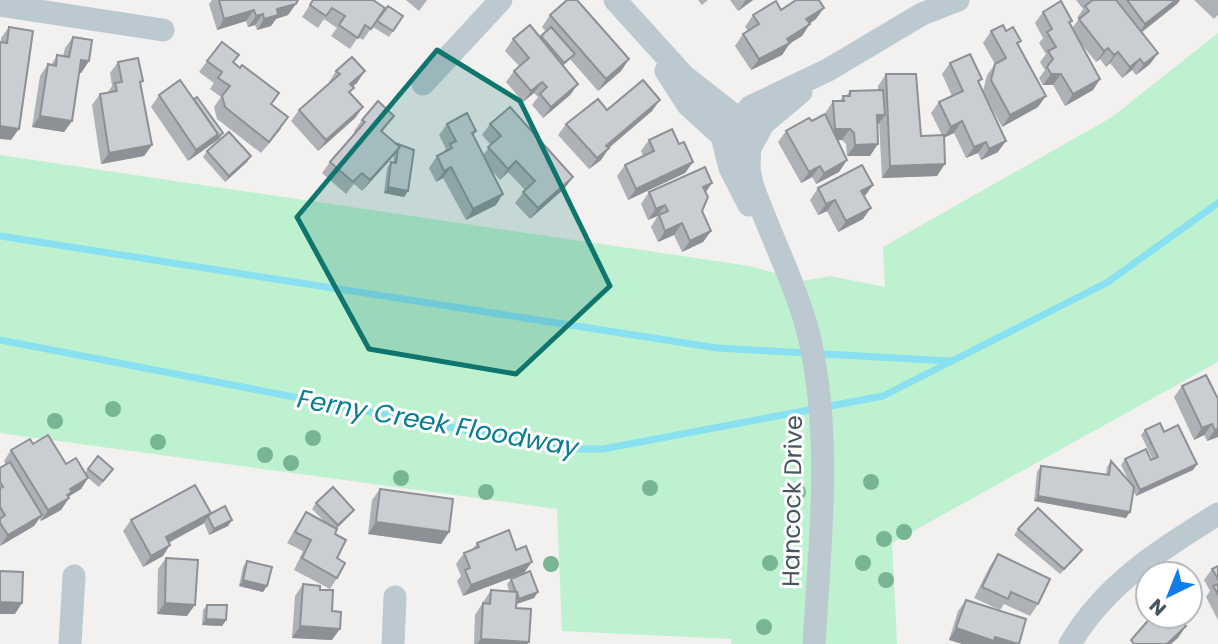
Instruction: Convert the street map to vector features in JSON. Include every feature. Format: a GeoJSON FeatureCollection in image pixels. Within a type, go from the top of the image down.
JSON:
{"type":"FeatureCollection","features":[{"type":"Feature","properties":{"kind":"street"},"geometry":{"type":"LineString","coordinates":[[423,84],[501,0]]}},
{"type":"Feature","properties":{"kind":"street"},"geometry":{"type":"LineString","coordinates":[[615,0],[642,33],[696,88],[740,125],[922,14],[958,0]]}},
{"type":"Feature","properties":{"kind":"street"},"geometry":{"type":"LineString","coordinates":[[0,5],[163,30]]}},
{"type":"Feature","properties":{"kind":"street","name":"Hancock Drive"},"geometry":{"type":"LineString","coordinates":[[740,125],[727,156],[736,183],[772,241]]}},
{"type":"Feature","properties":{"kind":"street","name":"Hancock Drive"},"geometry":{"type":"LineString","coordinates":[[740,125],[752,184],[809,339],[820,391],[824,470],[814,644]]}},
{"type":"Feature","properties":{"kind":"street"},"geometry":{"type":"LineString","coordinates":[[1070,644],[1085,620],[1129,574],[1218,514]]}},
{"type":"Feature","properties":{"kind":"street"},"geometry":{"type":"LineString","coordinates":[[70,644],[74,576]]}},
{"type":"Feature","properties":{"kind":"street"},"geometry":{"type":"LineString","coordinates":[[393,644],[395,597]]}},
{"type":"Feature","properties":{"kind":"highlighted area"},"geometry":{"type":"Polygon","coordinates":[[[437,50],[520,101],[610,286],[516,374],[369,349],[297,217],[437,50]]]}},
{"type":"Feature","properties":{"kind":"green space"},"geometry":{"type":"Polygon","coordinates":[[[1218,33],[1218,362],[892,543],[897,644],[731,644],[731,639],[562,631],[557,509],[0,433],[0,155],[750,266],[802,281],[830,276],[885,287],[883,247],[1112,117],[1218,33]]]}},
{"type":"Feature","properties":{"kind":"building"},"geometry":{"type":"Polygon","coordinates":[[[219,0],[298,0],[296,4],[277,9],[278,15],[264,19],[263,14],[256,16],[254,10],[224,19],[219,0]]]}},
{"type":"Feature","properties":{"kind":"building"},"geometry":{"type":"Polygon","coordinates":[[[313,0],[373,0],[385,8],[371,29],[365,25],[358,38],[339,25],[345,16],[332,8],[326,16],[310,5],[313,0]]]}},
{"type":"Feature","properties":{"kind":"building"},"geometry":{"type":"Polygon","coordinates":[[[567,0],[577,0],[629,59],[606,79],[550,15],[567,0]]]}},
{"type":"Feature","properties":{"kind":"building"},"geometry":{"type":"Polygon","coordinates":[[[796,0],[819,0],[824,8],[806,19],[810,24],[787,39],[790,43],[759,59],[743,34],[759,24],[753,15],[776,1],[781,10],[796,0]]]}},
{"type":"Feature","properties":{"kind":"building"},"geometry":{"type":"Polygon","coordinates":[[[1093,0],[1116,0],[1158,53],[1144,64],[1140,59],[1130,67],[1118,52],[1114,55],[1108,48],[1104,51],[1079,19],[1089,11],[1085,6],[1093,0]]]}},
{"type":"Feature","properties":{"kind":"building"},"geometry":{"type":"Polygon","coordinates":[[[1127,0],[1176,0],[1145,24],[1127,0]]]}},
{"type":"Feature","properties":{"kind":"building"},"geometry":{"type":"Polygon","coordinates":[[[1061,1],[1072,21],[1069,22],[1100,79],[1073,94],[1061,74],[1051,74],[1047,67],[1053,59],[1048,51],[1056,47],[1047,32],[1052,29],[1043,12],[1061,1]]]}},
{"type":"Feature","properties":{"kind":"building"},"geometry":{"type":"Polygon","coordinates":[[[388,6],[403,16],[393,31],[377,21],[388,6]]]}},
{"type":"Feature","properties":{"kind":"building"},"geometry":{"type":"Polygon","coordinates":[[[530,25],[578,84],[551,107],[540,94],[547,87],[542,82],[531,91],[514,71],[529,58],[513,39],[530,25]]]}},
{"type":"Feature","properties":{"kind":"building"},"geometry":{"type":"Polygon","coordinates":[[[1003,25],[1006,31],[1013,27],[1021,41],[1017,43],[1046,96],[1010,115],[991,80],[995,64],[1006,58],[991,31],[1003,25]]]}},
{"type":"Feature","properties":{"kind":"building"},"geometry":{"type":"Polygon","coordinates":[[[9,27],[33,31],[19,129],[0,126],[0,42],[7,43],[9,27]]]}},
{"type":"Feature","properties":{"kind":"building"},"geometry":{"type":"Polygon","coordinates":[[[551,27],[575,54],[564,63],[541,36],[551,27]]]}},
{"type":"Feature","properties":{"kind":"building"},"geometry":{"type":"Polygon","coordinates":[[[73,37],[92,40],[89,61],[81,60],[72,121],[40,116],[48,64],[56,66],[57,55],[69,57],[73,37]]]}},
{"type":"Feature","properties":{"kind":"building"},"geometry":{"type":"Polygon","coordinates":[[[222,42],[239,55],[233,62],[240,68],[242,65],[279,93],[271,104],[288,117],[269,142],[225,107],[222,96],[230,86],[218,78],[222,72],[207,61],[222,42]]]}},
{"type":"Feature","properties":{"kind":"building"},"geometry":{"type":"Polygon","coordinates":[[[970,54],[982,79],[978,81],[1006,141],[989,149],[986,142],[974,147],[962,121],[951,127],[939,102],[963,91],[950,63],[970,54]]]}},
{"type":"Feature","properties":{"kind":"building"},"geometry":{"type":"Polygon","coordinates":[[[352,57],[365,71],[350,84],[354,88],[349,92],[363,107],[326,140],[299,110],[340,74],[336,71],[352,57]]]}},
{"type":"Feature","properties":{"kind":"building"},"geometry":{"type":"Polygon","coordinates":[[[138,58],[152,145],[109,153],[100,94],[117,91],[115,83],[122,82],[118,62],[138,58]]]}},
{"type":"Feature","properties":{"kind":"building"},"geometry":{"type":"Polygon","coordinates":[[[886,74],[916,74],[921,136],[944,135],[945,164],[890,166],[886,74]]]}},
{"type":"Feature","properties":{"kind":"building"},"geometry":{"type":"Polygon","coordinates":[[[180,80],[218,134],[196,150],[159,95],[180,80]]]}},
{"type":"Feature","properties":{"kind":"building"},"geometry":{"type":"Polygon","coordinates":[[[643,80],[660,100],[606,146],[609,148],[597,158],[566,124],[598,99],[607,110],[643,80]]]}},
{"type":"Feature","properties":{"kind":"building"},"geometry":{"type":"Polygon","coordinates":[[[883,90],[885,115],[877,115],[878,144],[855,145],[854,133],[850,129],[835,129],[833,101],[844,101],[843,96],[850,96],[850,91],[883,90]]]}},
{"type":"Feature","properties":{"kind":"building"},"geometry":{"type":"Polygon","coordinates":[[[197,97],[223,133],[214,140],[218,134],[194,99],[197,97]]]}},
{"type":"Feature","properties":{"kind":"building"},"geometry":{"type":"Polygon","coordinates":[[[378,101],[394,116],[381,131],[400,147],[370,180],[362,173],[353,182],[330,162],[365,122],[362,120],[378,101]]]}},
{"type":"Feature","properties":{"kind":"building"},"geometry":{"type":"Polygon","coordinates":[[[510,107],[573,177],[538,208],[523,192],[535,181],[516,161],[508,169],[488,147],[501,136],[490,124],[510,107]]]}},
{"type":"Feature","properties":{"kind":"building"},"geometry":{"type":"Polygon","coordinates":[[[467,113],[476,131],[472,133],[503,194],[473,209],[451,167],[444,171],[437,156],[452,148],[450,144],[456,141],[447,124],[467,113]]]}},
{"type":"Feature","properties":{"kind":"building"},"geometry":{"type":"Polygon","coordinates":[[[825,114],[847,160],[824,173],[820,166],[809,172],[786,131],[809,118],[812,121],[825,114]]]}},
{"type":"Feature","properties":{"kind":"building"},"geometry":{"type":"Polygon","coordinates":[[[672,129],[679,144],[684,142],[693,162],[636,189],[625,165],[654,151],[649,140],[672,129]]]}},
{"type":"Feature","properties":{"kind":"building"},"geometry":{"type":"Polygon","coordinates":[[[229,132],[251,156],[229,176],[207,151],[229,132]]]}},
{"type":"Feature","properties":{"kind":"building"},"geometry":{"type":"Polygon","coordinates":[[[398,144],[414,150],[408,191],[388,187],[391,162],[396,163],[400,147],[398,144]]]}},
{"type":"Feature","properties":{"kind":"building"},"geometry":{"type":"Polygon","coordinates":[[[862,165],[873,185],[861,191],[871,208],[846,221],[835,200],[826,204],[818,188],[862,165]]]}},
{"type":"Feature","properties":{"kind":"building"},"geometry":{"type":"Polygon","coordinates":[[[705,167],[712,183],[703,187],[708,197],[702,211],[711,231],[690,241],[682,223],[665,231],[659,215],[668,211],[665,205],[656,209],[649,192],[705,167]]]}},
{"type":"Feature","properties":{"kind":"building"},"geometry":{"type":"Polygon","coordinates":[[[1206,375],[1218,399],[1218,429],[1215,430],[1212,424],[1202,428],[1182,386],[1206,375]]]}},
{"type":"Feature","properties":{"kind":"building"},"geometry":{"type":"Polygon","coordinates":[[[1160,423],[1164,432],[1178,425],[1197,464],[1140,490],[1125,459],[1146,449],[1151,460],[1158,457],[1145,430],[1160,423]]]}},
{"type":"Feature","properties":{"kind":"building"},"geometry":{"type":"Polygon","coordinates":[[[48,435],[66,464],[76,458],[88,478],[70,489],[72,492],[67,495],[69,498],[48,510],[11,450],[30,439],[33,444],[48,435]]]}},
{"type":"Feature","properties":{"kind":"building"},"geometry":{"type":"Polygon","coordinates":[[[98,456],[113,469],[103,481],[88,469],[98,456]]]}},
{"type":"Feature","properties":{"kind":"building"},"geometry":{"type":"Polygon","coordinates":[[[1111,461],[1134,487],[1130,512],[1038,496],[1041,466],[1109,475],[1111,461]]]}},
{"type":"Feature","properties":{"kind":"building"},"geometry":{"type":"Polygon","coordinates":[[[10,462],[42,515],[8,535],[0,523],[0,519],[5,515],[0,507],[0,488],[3,487],[0,482],[0,468],[10,462]]]}},
{"type":"Feature","properties":{"kind":"building"},"geometry":{"type":"Polygon","coordinates":[[[195,485],[211,513],[166,537],[170,545],[151,556],[131,520],[195,485]]]}},
{"type":"Feature","properties":{"kind":"building"},"geometry":{"type":"Polygon","coordinates":[[[333,487],[354,510],[338,525],[316,503],[333,487]]]}},
{"type":"Feature","properties":{"kind":"building"},"geometry":{"type":"Polygon","coordinates":[[[380,489],[453,499],[449,532],[376,522],[380,489]]]}},
{"type":"Feature","properties":{"kind":"building"},"geometry":{"type":"Polygon","coordinates":[[[225,506],[232,520],[214,529],[208,517],[225,506]]]}},
{"type":"Feature","properties":{"kind":"building"},"geometry":{"type":"Polygon","coordinates":[[[1038,508],[1082,550],[1064,569],[1018,529],[1038,508]]]}},
{"type":"Feature","properties":{"kind":"building"},"geometry":{"type":"Polygon","coordinates":[[[306,512],[337,529],[335,534],[346,540],[337,558],[345,563],[337,578],[302,558],[311,540],[295,532],[306,512]]]}},
{"type":"Feature","properties":{"kind":"building"},"geometry":{"type":"Polygon","coordinates":[[[509,530],[516,550],[526,546],[532,562],[471,585],[465,570],[470,568],[464,553],[479,547],[477,543],[509,530]]]}},
{"type":"Feature","properties":{"kind":"building"},"geometry":{"type":"Polygon","coordinates":[[[998,554],[1050,579],[1038,604],[1011,592],[1008,599],[982,587],[998,554]]]}},
{"type":"Feature","properties":{"kind":"building"},"geometry":{"type":"Polygon","coordinates":[[[166,558],[198,560],[195,605],[165,603],[166,558]]]}},
{"type":"Feature","properties":{"kind":"building"},"geometry":{"type":"Polygon","coordinates":[[[247,561],[272,567],[267,586],[243,580],[247,561]]]}},
{"type":"Feature","properties":{"kind":"building"},"geometry":{"type":"Polygon","coordinates":[[[1218,566],[1218,579],[1212,569],[1218,566]]]}},
{"type":"Feature","properties":{"kind":"building"},"geometry":{"type":"Polygon","coordinates":[[[0,571],[23,572],[22,603],[0,602],[0,571]]]}},
{"type":"Feature","properties":{"kind":"building"},"geometry":{"type":"Polygon","coordinates":[[[530,571],[538,592],[519,599],[511,579],[530,571]]]}},
{"type":"Feature","properties":{"kind":"building"},"geometry":{"type":"Polygon","coordinates":[[[303,584],[320,586],[320,590],[333,590],[332,611],[341,612],[340,629],[300,626],[303,584]]]}},
{"type":"Feature","properties":{"kind":"building"},"geometry":{"type":"Polygon","coordinates":[[[491,590],[517,592],[516,608],[531,609],[529,642],[481,639],[483,603],[490,604],[491,590]]]}},
{"type":"Feature","properties":{"kind":"building"},"geometry":{"type":"Polygon","coordinates":[[[966,600],[1026,619],[1019,644],[995,637],[994,641],[956,628],[966,600]]]}},
{"type":"Feature","properties":{"kind":"building"},"geometry":{"type":"Polygon","coordinates":[[[207,605],[227,605],[226,620],[206,619],[207,605]]]}},
{"type":"Feature","properties":{"kind":"building"},"geometry":{"type":"Polygon","coordinates":[[[1140,630],[1182,630],[1167,644],[1134,644],[1131,640],[1140,630]]]}},
{"type":"Feature","properties":{"kind":"waterway","name":"Ferny Creek Floodway"},"geometry":{"type":"LineString","coordinates":[[0,340],[562,449],[603,449],[883,396],[1108,282],[1218,203]]}},
{"type":"Feature","properties":{"kind":"waterway","name":"Ferny Creek Floodway"},"geometry":{"type":"LineString","coordinates":[[0,236],[717,348],[949,361]]}}]}
